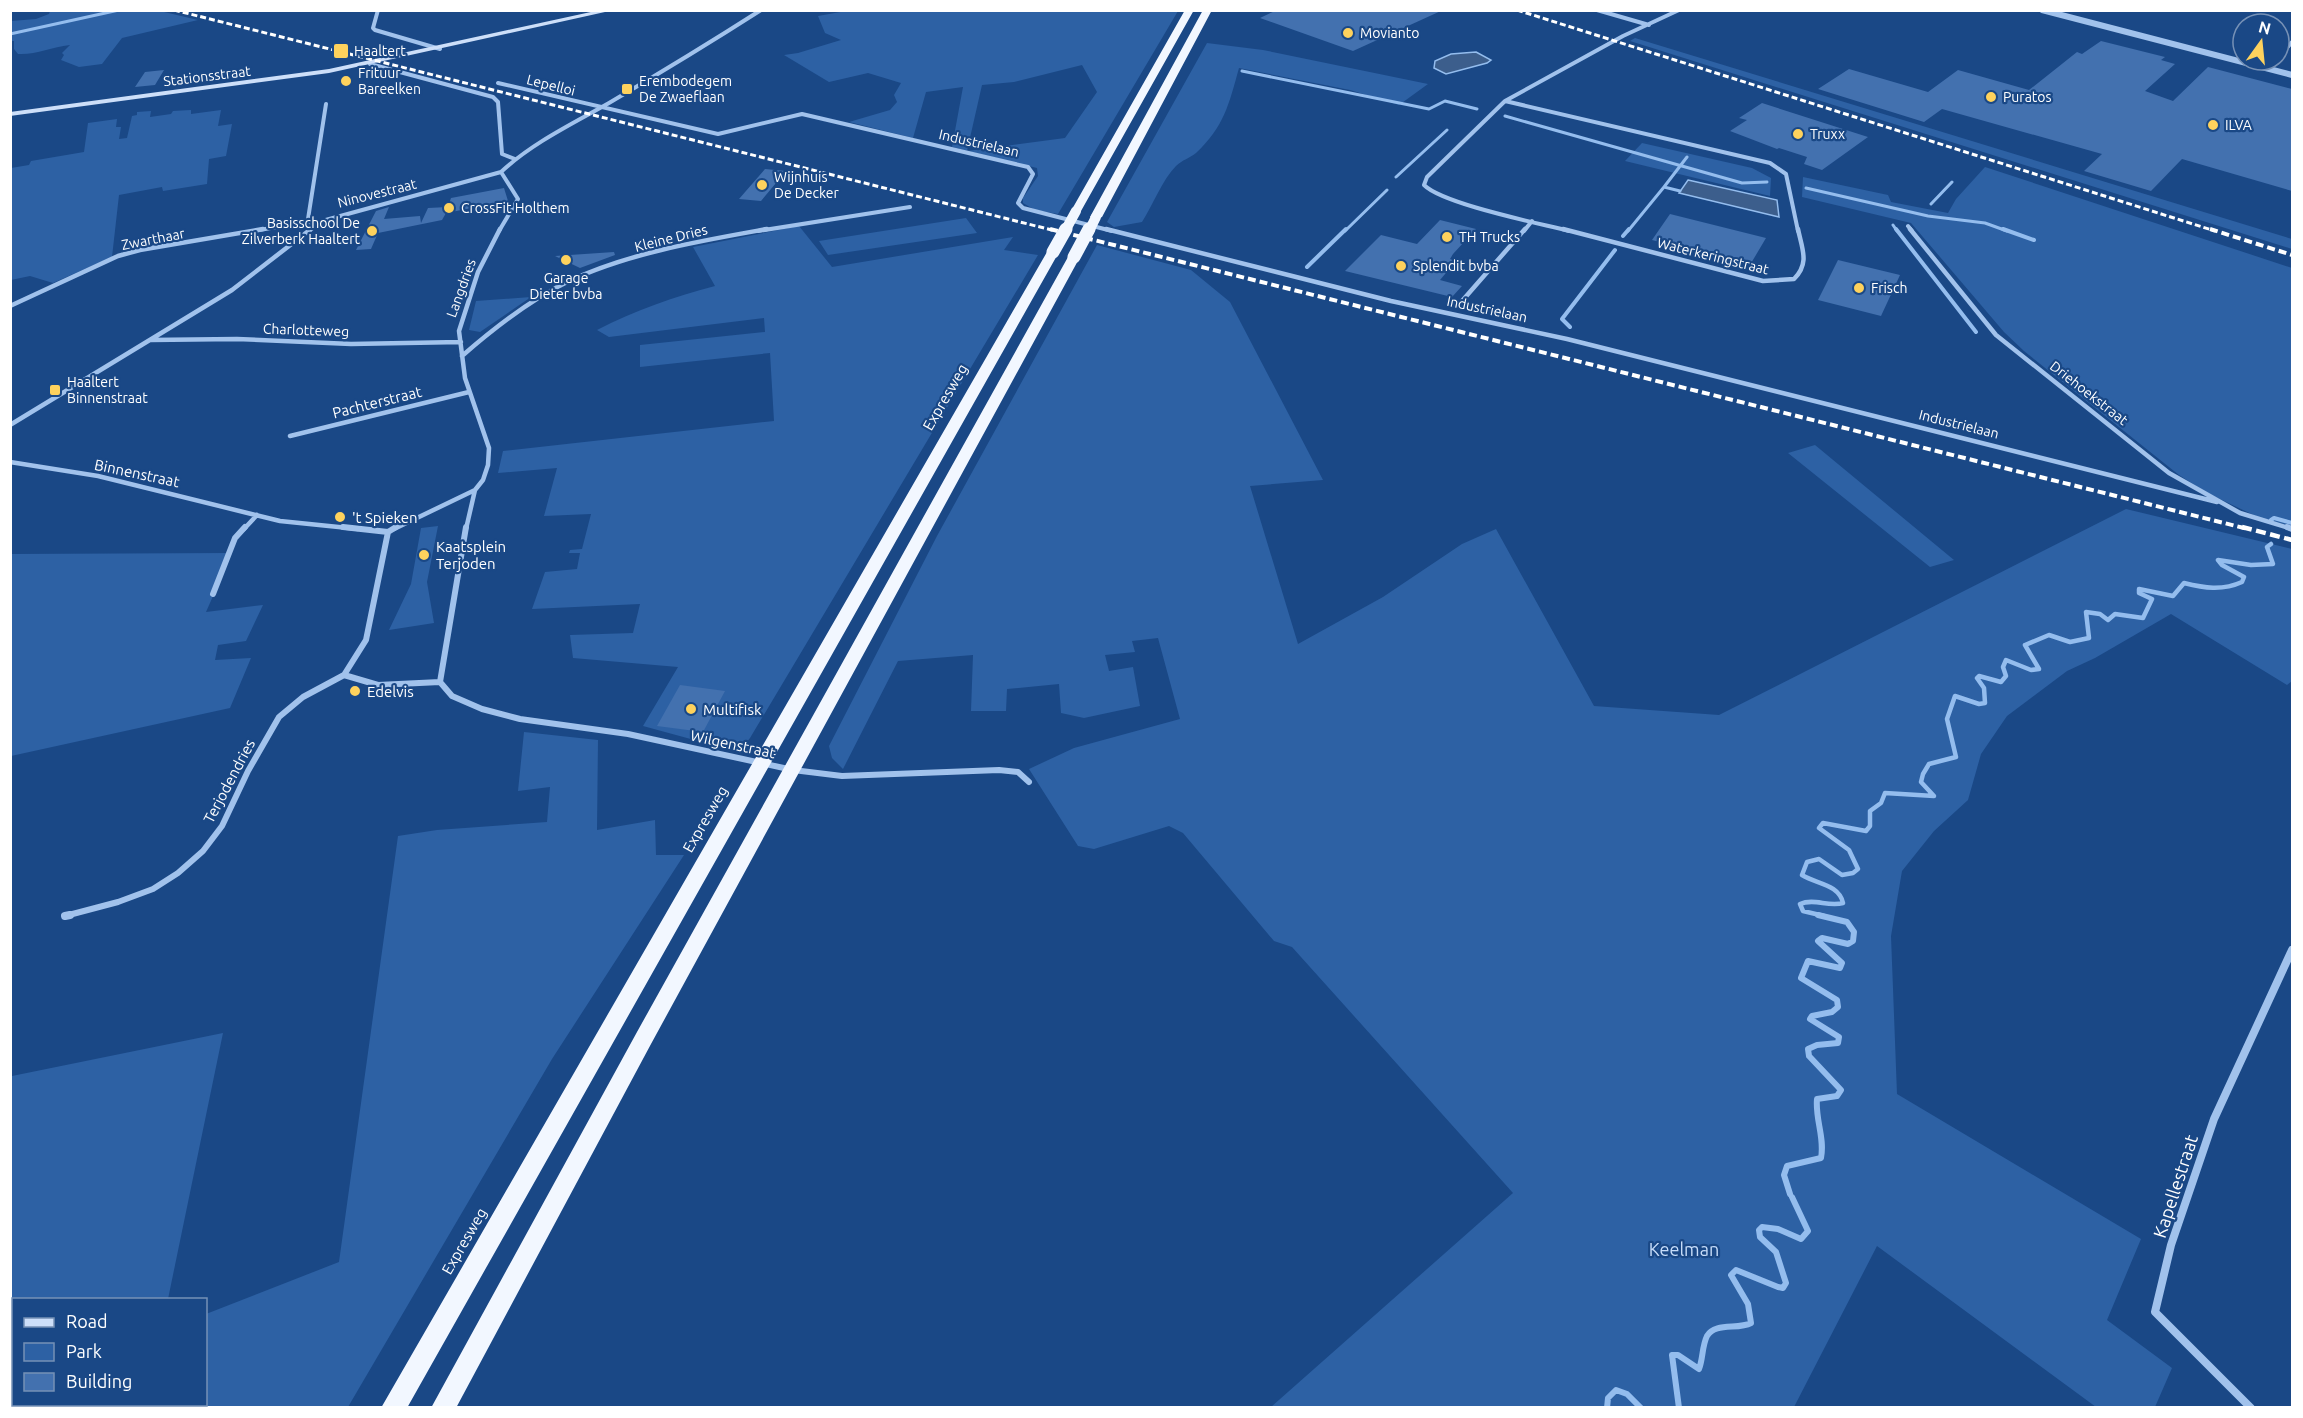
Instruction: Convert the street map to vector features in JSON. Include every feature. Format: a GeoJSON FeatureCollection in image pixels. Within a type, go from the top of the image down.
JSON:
{"type":"FeatureCollection","features":[{"type":"Feature","properties":{"kind":"highway","name":"Expresweg"},"geometry":{"type":"LineString","coordinates":[[393,1407],[1190,10]]}},
{"type":"Feature","properties":{"kind":"highway"},"geometry":{"type":"LineString","coordinates":[[443,1407],[1208,10]]}},
{"type":"Feature","properties":{"kind":"main road","name":"Stationsstraat"},"geometry":{"type":"LineString","coordinates":[[10,114],[98,100],[271,80],[370,64],[611,10]]}},
{"type":"Feature","properties":{"kind":"street"},"geometry":{"type":"LineString","coordinates":[[378,10],[373,28],[375,30],[440,49]]}},
{"type":"Feature","properties":{"kind":"street","name":"Ninovestraat"},"geometry":{"type":"LineString","coordinates":[[10,424],[232,290],[322,221],[336,215],[442,190],[501,172],[515,159],[694,53],[761,10]]}},
{"type":"Feature","properties":{"kind":"street"},"geometry":{"type":"LineString","coordinates":[[1597,10],[1650,25],[1678,10]]}},
{"type":"Feature","properties":{"kind":"street"},"geometry":{"type":"LineString","coordinates":[[2042,10],[2270,67],[2292,75]]}},
{"type":"Feature","properties":{"kind":"street","name":"Waterkeringstraat"},"geometry":{"type":"LineString","coordinates":[[1505,101],[1754,159],[1778,168],[1786,174],[1804,260],[1803,270],[1794,279],[1763,281],[1442,197],[1431,192],[1424,185],[1427,177],[1505,101],[1561,68],[1623,36],[1650,25]]}},
{"type":"Feature","properties":{"kind":"street"},"geometry":{"type":"LineString","coordinates":[[370,64],[493,97],[498,102],[502,154],[515,159]]}},
{"type":"Feature","properties":{"kind":"street","name":"Lepelloi"},"geometry":{"type":"LineString","coordinates":[[498,82],[598,108],[718,134],[802,114]]}},
{"type":"Feature","properties":{"kind":"street"},"geometry":{"type":"LineString","coordinates":[[314,227],[310,221],[309,210],[326,104]]}},
{"type":"Feature","properties":{"kind":"street","name":"Industrielaan"},"geometry":{"type":"LineString","coordinates":[[802,114],[1028,167],[1033,174],[1018,202],[1023,208],[1390,301],[1590,344],[2217,502]]}},
{"type":"Feature","properties":{"kind":"street","name":"Langdries"},"geometry":{"type":"LineString","coordinates":[[475,490],[483,480],[488,465],[489,448],[468,392],[459,331],[478,272],[495,237],[518,199],[501,172]]}},
{"type":"Feature","properties":{"kind":"street","name":"Kleine Dries"},"geometry":{"type":"LineString","coordinates":[[462,356],[495,326],[581,276],[616,262],[717,238],[910,207]]}},
{"type":"Feature","properties":{"kind":"street","name":"Zwarthaar"},"geometry":{"type":"LineString","coordinates":[[10,306],[118,256],[140,250],[310,221]]}},
{"type":"Feature","properties":{"kind":"street"},"geometry":{"type":"LineString","coordinates":[[1462,301],[1532,221]]}},
{"type":"Feature","properties":{"kind":"street","name":"Driehoekstraat"},"geometry":{"type":"LineString","coordinates":[[1908,225],[1996,335],[2169,473],[2217,502],[2253,518],[2292,529]]}},
{"type":"Feature","properties":{"kind":"street","name":"Charlotteweg"},"geometry":{"type":"LineString","coordinates":[[149,339],[237,339],[351,344],[461,342]]}},
{"type":"Feature","properties":{"kind":"street","name":"Pachterstraat"},"geometry":{"type":"LineString","coordinates":[[290,436],[468,392]]}},
{"type":"Feature","properties":{"kind":"street","name":"Binnenstraat"},"geometry":{"type":"LineString","coordinates":[[10,462],[98,476],[305,525],[388,532]]}},
{"type":"Feature","properties":{"kind":"street"},"geometry":{"type":"LineString","coordinates":[[388,532],[475,490]]}},
{"type":"Feature","properties":{"kind":"street"},"geometry":{"type":"LineString","coordinates":[[344,675],[360,682],[380,684],[440,682],[466,527],[475,490]]}},
{"type":"Feature","properties":{"kind":"street"},"geometry":{"type":"LineString","coordinates":[[213,594],[235,538],[257,515]]}},
{"type":"Feature","properties":{"kind":"street","name":"Terjodendries"},"geometry":{"type":"LineString","coordinates":[[65,916],[118,902],[153,889],[178,873],[204,851],[222,826],[248,771],[279,717],[303,698],[344,675],[366,640],[388,532]]}},
{"type":"Feature","properties":{"kind":"street","name":"Wilgenstraat"},"geometry":{"type":"LineString","coordinates":[[440,682],[452,696],[501,714],[628,734],[793,770],[842,777],[999,770],[1018,772],[1029,782]]}},
{"type":"Feature","properties":{"kind":"street","name":"Kapellestraat"},"geometry":{"type":"LineString","coordinates":[[2251,1407],[2155,1312],[2171,1245],[2214,1119],[2292,950]]}},
{"type":"Feature","properties":{"kind":"green space"},"geometry":{"type":"Polygon","coordinates":[[[50,11],[160,11],[198,20],[122,38],[102,64],[79,67],[61,60],[64,55],[62,53],[70,45],[25,54],[18,54],[14,49],[14,41],[11,41],[11,21],[36,19],[49,14],[50,11]]]}},
{"type":"Feature","properties":{"kind":"green space"},"geometry":{"type":"Polygon","coordinates":[[[846,11],[1178,11],[1058,214],[1035,210],[1023,203],[1023,198],[1038,176],[1037,168],[968,151],[1065,138],[1097,92],[1082,65],[1014,82],[982,85],[967,151],[952,147],[963,87],[926,92],[913,138],[849,122],[890,110],[897,102],[894,95],[901,83],[868,73],[829,82],[784,55],[841,40],[825,33],[818,16],[846,11]]]}},
{"type":"Feature","properties":{"kind":"green space"},"geometry":{"type":"Polygon","coordinates":[[[1635,38],[2292,239],[2292,249],[1630,41],[1635,38]]]}},
{"type":"Feature","properties":{"kind":"green space"},"geometry":{"type":"Polygon","coordinates":[[[1207,43],[1263,50],[1428,84],[1399,105],[1350,90],[1239,68],[1228,104],[1213,134],[1196,153],[1178,164],[1171,172],[1142,222],[1114,227],[1107,222],[1207,43]]]}},
{"type":"Feature","properties":{"kind":"green space"},"geometry":{"type":"Polygon","coordinates":[[[191,110],[191,114],[221,110],[218,126],[232,124],[226,156],[209,159],[207,184],[163,191],[162,187],[119,195],[112,257],[53,283],[30,276],[11,280],[11,168],[29,165],[31,161],[84,152],[88,123],[117,119],[116,127],[121,127],[119,139],[127,138],[132,116],[137,115],[137,112],[151,111],[150,117],[171,114],[173,111],[191,110]]]}},
{"type":"Feature","properties":{"kind":"green space"},"geometry":{"type":"Polygon","coordinates":[[[1642,143],[1752,168],[1771,178],[1770,196],[1625,161],[1642,143]]]}},
{"type":"Feature","properties":{"kind":"green space"},"geometry":{"type":"Polygon","coordinates":[[[1985,167],[2292,268],[2292,526],[2260,518],[2207,493],[2179,475],[2024,351],[2004,332],[1911,223],[1802,197],[1803,177],[1888,195],[1891,202],[1948,213],[1956,199],[1985,167]]]}},
{"type":"Feature","properties":{"kind":"green space"},"geometry":{"type":"Polygon","coordinates":[[[966,218],[977,233],[828,255],[819,241],[966,218]]]}},
{"type":"Feature","properties":{"kind":"green space"},"geometry":{"type":"Polygon","coordinates":[[[799,226],[832,267],[1013,237],[1004,250],[1038,255],[750,738],[740,746],[720,747],[643,726],[678,667],[573,658],[570,635],[633,633],[640,604],[532,609],[545,572],[577,569],[580,553],[569,553],[570,550],[582,549],[591,514],[544,516],[557,468],[498,473],[503,451],[774,421],[770,353],[640,367],[640,345],[765,332],[764,318],[609,337],[597,330],[655,305],[715,286],[693,247],[799,226]]]}},
{"type":"Feature","properties":{"kind":"green space","name":"Keelman"},"geometry":{"type":"Polygon","coordinates":[[[1097,245],[1191,270],[1230,302],[1323,480],[1250,486],[1298,644],[1383,597],[1462,544],[1496,529],[1594,706],[1719,715],[2126,509],[2292,549],[2292,681],[2287,685],[2171,614],[2095,658],[2067,671],[2007,716],[1981,754],[1968,800],[1934,831],[1902,871],[1891,936],[1897,1094],[2141,1239],[2107,1320],[2172,1368],[2155,1407],[2096,1407],[1877,1246],[1794,1407],[1271,1407],[1513,1193],[1292,947],[1274,941],[1183,833],[1169,826],[1094,849],[1078,846],[1029,769],[1074,748],[1180,719],[1158,638],[1132,641],[1135,652],[1105,655],[1109,671],[1133,667],[1140,706],[1084,718],[1061,713],[1059,684],[1007,689],[1006,711],[971,711],[973,655],[898,661],[843,769],[832,758],[829,746],[937,536],[1097,245]]]}},
{"type":"Feature","properties":{"kind":"green space"},"geometry":{"type":"Polygon","coordinates":[[[531,297],[480,332],[469,330],[476,301],[531,297]]]}},
{"type":"Feature","properties":{"kind":"green space"},"geometry":{"type":"Polygon","coordinates":[[[1815,445],[1954,560],[1930,567],[1788,453],[1815,445]]]}},
{"type":"Feature","properties":{"kind":"green space","name":"Kaatsplein Terjoden"},"geometry":{"type":"Polygon","coordinates":[[[438,526],[427,582],[434,623],[389,630],[411,584],[421,528],[438,526]]]}},
{"type":"Feature","properties":{"kind":"green space"},"geometry":{"type":"Polygon","coordinates":[[[232,553],[206,612],[263,605],[246,641],[218,645],[215,660],[251,658],[230,708],[11,756],[10,554],[232,553]]]}},
{"type":"Feature","properties":{"kind":"green space"},"geometry":{"type":"Polygon","coordinates":[[[524,732],[598,740],[597,830],[655,820],[656,855],[684,855],[552,1059],[348,1407],[85,1407],[207,1406],[207,1314],[339,1262],[398,836],[437,830],[547,822],[550,787],[518,791],[524,732]]]}},
{"type":"Feature","properties":{"kind":"green space"},"geometry":{"type":"Polygon","coordinates":[[[223,1033],[168,1298],[12,1298],[11,1381],[10,1082],[12,1076],[223,1033]]]}},
{"type":"Feature","properties":{"kind":"shaded area"},"geometry":{"type":"Polygon","coordinates":[[[1476,52],[1491,60],[1446,74],[1434,68],[1435,61],[1451,54],[1476,52]]]}},
{"type":"Feature","properties":{"kind":"shaded area"},"geometry":{"type":"Polygon","coordinates":[[[1688,180],[1777,200],[1779,217],[1679,193],[1688,180]]]}},
{"type":"Feature","properties":{"kind":"building","name":"Movianto"},"geometry":{"type":"Polygon","coordinates":[[[1277,10],[1443,10],[1353,51],[1260,18],[1277,10]]]}},
{"type":"Feature","properties":{"kind":"building"},"geometry":{"type":"Polygon","coordinates":[[[2101,41],[2165,57],[2161,60],[2175,64],[2145,91],[2173,101],[2208,67],[2292,89],[2292,191],[2182,159],[2151,191],[2084,171],[2102,154],[1942,109],[1924,122],[1818,89],[1849,69],[1928,92],[1958,70],[2029,90],[2077,52],[2082,54],[2101,41]]]}},
{"type":"Feature","properties":{"kind":"building"},"geometry":{"type":"Polygon","coordinates":[[[164,70],[155,85],[135,87],[145,72],[164,70]]]}},
{"type":"Feature","properties":{"kind":"building","name":"Truxx"},"geometry":{"type":"Polygon","coordinates":[[[1762,103],[1868,137],[1822,170],[1804,164],[1807,157],[1777,149],[1730,131],[1747,120],[1739,118],[1762,103]]]}},
{"type":"Feature","properties":{"kind":"building","name":"Wijnhuis De Decker"},"geometry":{"type":"Polygon","coordinates":[[[765,169],[786,171],[761,201],[739,199],[765,169]]]}},
{"type":"Feature","properties":{"kind":"building","name":"CrossFit Holthem"},"geometry":{"type":"Polygon","coordinates":[[[504,188],[508,201],[446,213],[442,220],[378,233],[371,249],[356,250],[376,211],[389,207],[384,219],[420,216],[421,223],[428,208],[448,207],[451,198],[504,188]]]}},
{"type":"Feature","properties":{"kind":"building"},"geometry":{"type":"Polygon","coordinates":[[[1670,214],[1766,238],[1750,265],[1652,240],[1670,214]]]}},
{"type":"Feature","properties":{"kind":"building","name":"Splendit bvba"},"geometry":{"type":"Polygon","coordinates":[[[1440,220],[1476,229],[1453,254],[1450,259],[1456,261],[1440,280],[1462,286],[1452,297],[1345,271],[1381,235],[1417,244],[1440,220]]]}},
{"type":"Feature","properties":{"kind":"building","name":"Garage Dieter bvba"},"geometry":{"type":"Polygon","coordinates":[[[614,252],[615,255],[580,268],[555,256],[614,252]]]}},
{"type":"Feature","properties":{"kind":"building","name":"Frisch"},"geometry":{"type":"Polygon","coordinates":[[[1838,260],[1900,275],[1881,316],[1818,300],[1838,260]]]}},
{"type":"Feature","properties":{"kind":"building","name":"Multifisk"},"geometry":{"type":"Polygon","coordinates":[[[680,685],[725,691],[703,732],[657,726],[680,685]]]}},
{"type":"Feature","properties":{"kind":"waterway"},"geometry":{"type":"LineString","coordinates":[[10,34],[119,10]]}},
{"type":"Feature","properties":{"kind":"waterway"},"geometry":{"type":"LineString","coordinates":[[1242,71],[1429,109],[1445,101],[1477,109]]}},
{"type":"Feature","properties":{"kind":"waterway"},"geometry":{"type":"LineString","coordinates":[[1505,116],[1680,166]]}},
{"type":"Feature","properties":{"kind":"waterway"},"geometry":{"type":"LineString","coordinates":[[1396,177],[1447,130]]}},
{"type":"Feature","properties":{"kind":"waterway"},"geometry":{"type":"LineString","coordinates":[[1680,166],[1687,157]]}},
{"type":"Feature","properties":{"kind":"waterway"},"geometry":{"type":"LineString","coordinates":[[1664,187],[1680,166]]}},
{"type":"Feature","properties":{"kind":"waterway"},"geometry":{"type":"LineString","coordinates":[[1680,166],[1742,183],[1767,182]]}},
{"type":"Feature","properties":{"kind":"waterway"},"geometry":{"type":"LineString","coordinates":[[1931,204],[1952,182]]}},
{"type":"Feature","properties":{"kind":"waterway"},"geometry":{"type":"LineString","coordinates":[[1628,231],[1664,187]]}},
{"type":"Feature","properties":{"kind":"waterway"},"geometry":{"type":"LineString","coordinates":[[1664,187],[1680,191]]}},
{"type":"Feature","properties":{"kind":"waterway"},"geometry":{"type":"LineString","coordinates":[[1806,188],[1928,216],[1985,223],[2007,231]]}},
{"type":"Feature","properties":{"kind":"waterway"},"geometry":{"type":"LineString","coordinates":[[1345,231],[1387,190]]}},
{"type":"Feature","properties":{"kind":"waterway"},"geometry":{"type":"LineString","coordinates":[[1893,225],[1897,231]]}},
{"type":"Feature","properties":{"kind":"waterway"},"geometry":{"type":"LineString","coordinates":[[1307,267],[1346,229]]}},
{"type":"Feature","properties":{"kind":"waterway"},"geometry":{"type":"LineString","coordinates":[[1623,236],[1629,229]]}},
{"type":"Feature","properties":{"kind":"waterway"},"geometry":{"type":"LineString","coordinates":[[1896,229],[1976,332]]}},
{"type":"Feature","properties":{"kind":"waterway"},"geometry":{"type":"LineString","coordinates":[[2003,229],[2034,240]]}},
{"type":"Feature","properties":{"kind":"waterway"},"geometry":{"type":"LineString","coordinates":[[1570,327],[1562,319],[1615,250]]}},
{"type":"Feature","properties":{"kind":"waterway"},"geometry":{"type":"LineString","coordinates":[[2271,520],[2274,518],[2292,523]]}},
{"type":"Feature","properties":{"kind":"waterway"},"geometry":{"type":"LineString","coordinates":[[1824,916],[1803,911],[1800,904],[1805,902],[1843,903],[1841,897],[1832,888],[1802,875],[1807,862],[1819,859],[1842,875],[1853,873],[1858,869],[1849,850],[1819,828],[1823,823],[1866,831],[1870,826],[1870,811],[1881,803],[1885,793],[1934,796],[1921,782],[1923,774],[1929,764],[1956,757],[1947,719],[1955,696],[1979,704],[1985,703],[1984,688],[1977,678],[1979,676],[2001,682],[2006,676],[2003,667],[2006,660],[2031,670],[2039,669],[2025,645],[2049,635],[2070,642],[2089,638],[2086,612],[2100,614],[2108,620],[2115,614],[2143,618],[2152,599],[2139,593],[2139,589],[2173,596],[2184,583],[2213,588],[2227,587],[2242,582],[2244,577],[2222,565],[2218,560],[2251,565],[2273,564],[2267,547],[2271,544]]}},
{"type":"Feature","properties":{"kind":"waterway"},"geometry":{"type":"LineString","coordinates":[[1790,1194],[1784,1175],[1787,1166],[1821,1158],[1822,1143],[1817,1099],[1837,1096],[1841,1090],[1809,1056],[1808,1049],[1817,1045],[1838,1043],[1839,1037],[1810,1019],[1812,1016],[1832,1012],[1838,1007],[1837,1000],[1801,978],[1808,961],[1840,968],[1842,963],[1818,941],[1822,938],[1848,944],[1853,941],[1854,932],[1847,922],[1818,915]]}},
{"type":"Feature","properties":{"kind":"waterway"},"geometry":{"type":"LineString","coordinates":[[1679,1408],[1672,1355],[1678,1355],[1699,1369],[1705,1340],[1711,1332],[1715,1329],[1751,1323],[1748,1304],[1731,1275],[1736,1270],[1778,1287],[1783,1288],[1786,1283],[1776,1252],[1760,1237],[1759,1230],[1762,1227],[1778,1229],[1801,1239],[1808,1231],[1792,1197]]}},
{"type":"Feature","properties":{"kind":"waterway"},"geometry":{"type":"LineString","coordinates":[[1607,1408],[1608,1398],[1616,1390],[1627,1394],[1641,1408]]}},
{"type":"Feature","properties":{"kind":"railway"},"geometry":{"type":"LineString","coordinates":[[174,10],[1056,231]]}},
{"type":"Feature","properties":{"kind":"railway"},"geometry":{"type":"LineString","coordinates":[[1517,10],[2215,231]]}},
{"type":"Feature","properties":{"kind":"railway"},"geometry":{"type":"LineString","coordinates":[[1050,229],[2248,529]]}},
{"type":"Feature","properties":{"kind":"railway"},"geometry":{"type":"LineString","coordinates":[[2210,229],[2292,255]]}},
{"type":"Feature","properties":{"kind":"railway"},"geometry":{"type":"LineString","coordinates":[[2242,527],[2292,540]]}},
{"type":"Feature","properties":{"kind":"place","name":"Movianto"},"geometry":{"type":"Point","coordinates":[1348,33]}},
{"type":"Feature","properties":{"kind":"place","name":"Haaltert"},"geometry":{"type":"Point","coordinates":[341,51]}},
{"type":"Feature","properties":{"kind":"place","name":"Frituur Bareelken"},"geometry":{"type":"Point","coordinates":[346,81]}},
{"type":"Feature","properties":{"kind":"place","name":"Erembodegem De Zwaeflaan"},"geometry":{"type":"Point","coordinates":[627,89]}},
{"type":"Feature","properties":{"kind":"place","name":"Puratos"},"geometry":{"type":"Point","coordinates":[1991,97]}},
{"type":"Feature","properties":{"kind":"place","name":"ILVA"},"geometry":{"type":"Point","coordinates":[2213,125]}},
{"type":"Feature","properties":{"kind":"place","name":"Truxx"},"geometry":{"type":"Point","coordinates":[1798,134]}},
{"type":"Feature","properties":{"kind":"place","name":"Wijnhuis De Decker"},"geometry":{"type":"Point","coordinates":[762,185]}},
{"type":"Feature","properties":{"kind":"place","name":"CrossFit Holthem"},"geometry":{"type":"Point","coordinates":[449,208]}},
{"type":"Feature","properties":{"kind":"place","name":"Basisschool De Zilverberk Haaltert"},"geometry":{"type":"Point","coordinates":[372,231]}},
{"type":"Feature","properties":{"kind":"place","name":"TH Trucks"},"geometry":{"type":"Point","coordinates":[1447,237]}},
{"type":"Feature","properties":{"kind":"place","name":"Garage Dieter bvba"},"geometry":{"type":"Point","coordinates":[566,260]}},
{"type":"Feature","properties":{"kind":"place","name":"Splendit bvba"},"geometry":{"type":"Point","coordinates":[1401,266]}},
{"type":"Feature","properties":{"kind":"place","name":"Frisch"},"geometry":{"type":"Point","coordinates":[1859,288]}},
{"type":"Feature","properties":{"kind":"place","name":"Haaltert Binnenstraat"},"geometry":{"type":"Point","coordinates":[55,390]}},
{"type":"Feature","properties":{"kind":"place","name":"'t Spieken"},"geometry":{"type":"Point","coordinates":[340,517]}},
{"type":"Feature","properties":{"kind":"place","name":"Kaatsplein Terjoden"},"geometry":{"type":"Point","coordinates":[424,555]}},
{"type":"Feature","properties":{"kind":"place","name":"Edelvis"},"geometry":{"type":"Point","coordinates":[355,691]}},
{"type":"Feature","properties":{"kind":"place","name":"Multifisk"},"geometry":{"type":"Point","coordinates":[691,709]}}]}
